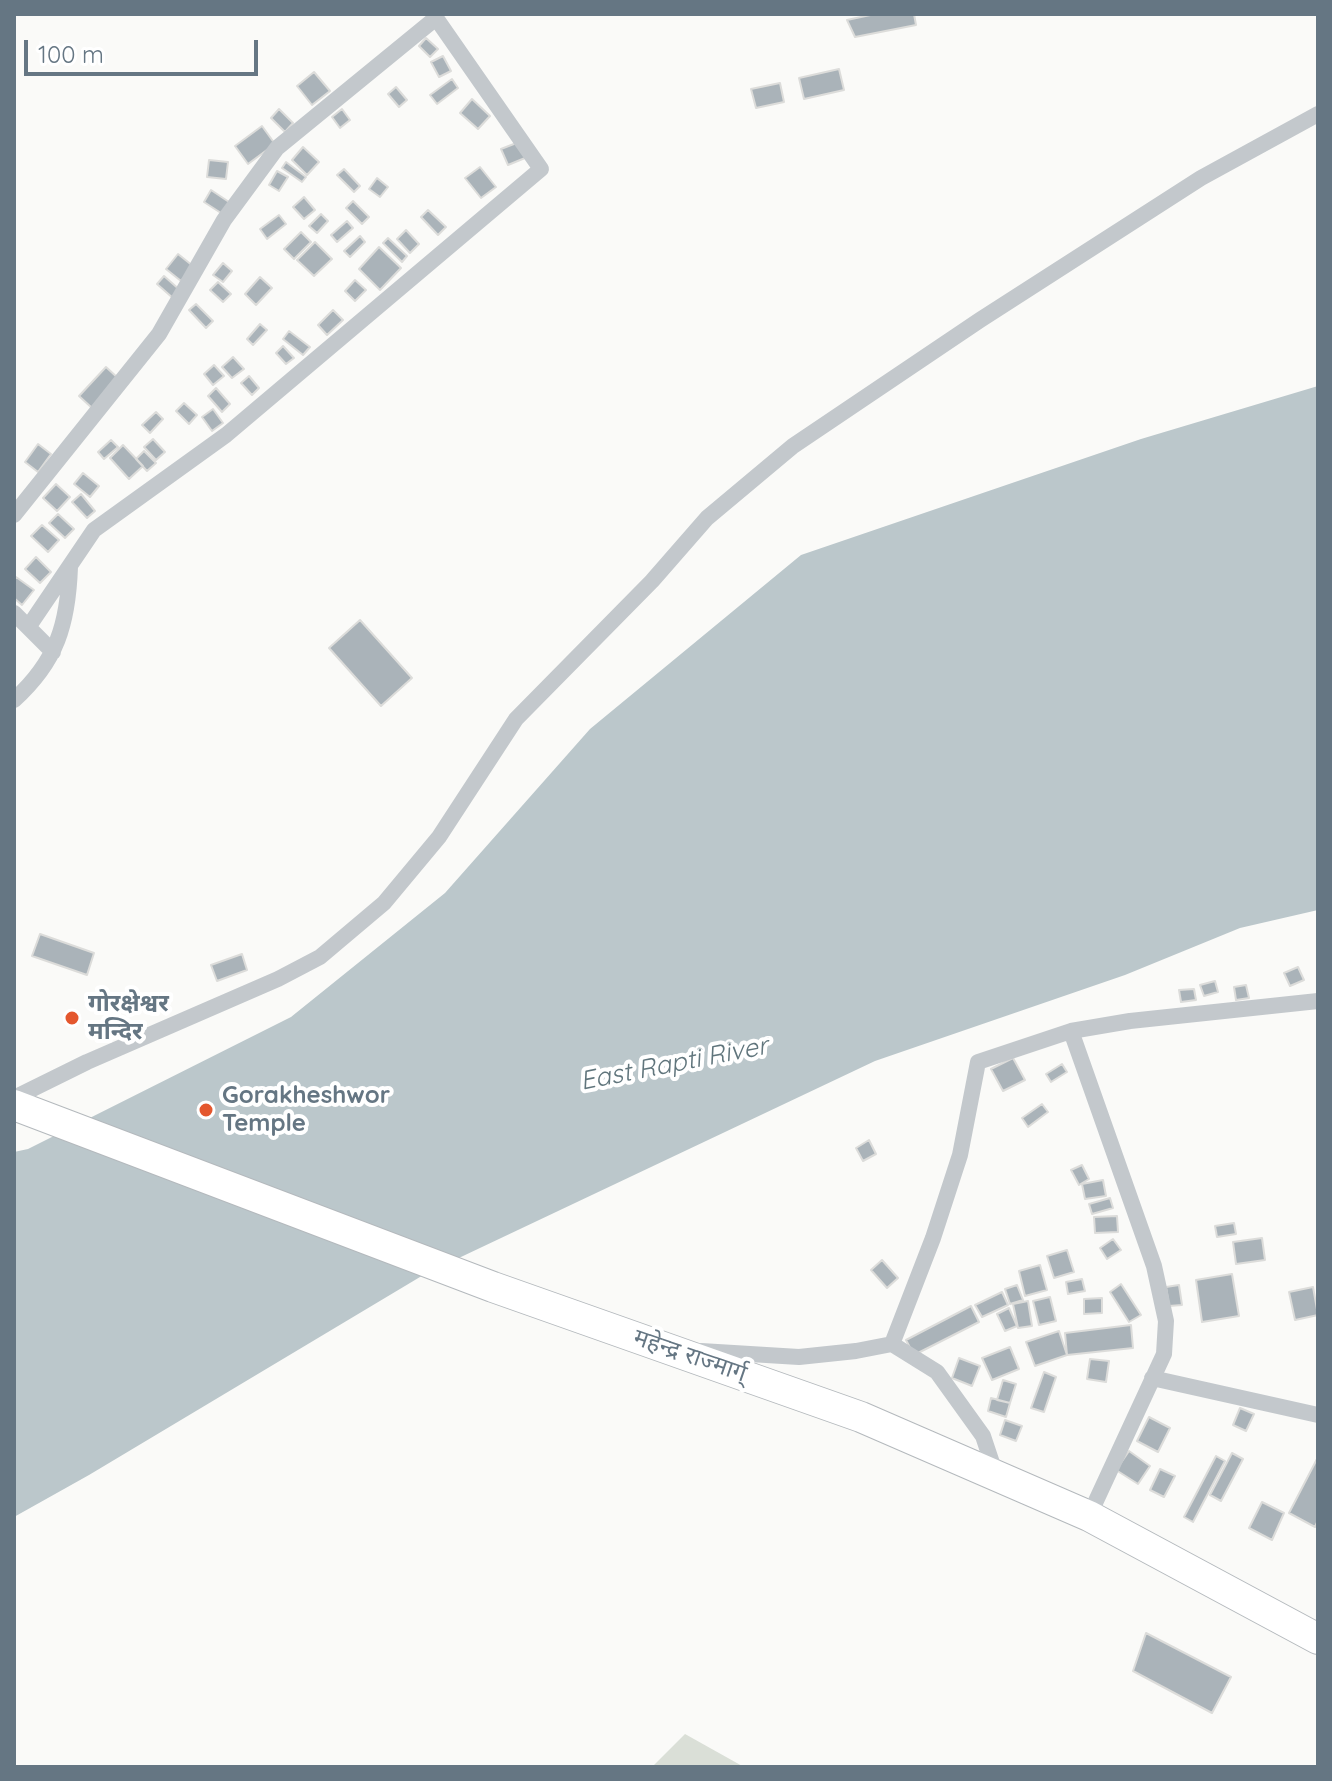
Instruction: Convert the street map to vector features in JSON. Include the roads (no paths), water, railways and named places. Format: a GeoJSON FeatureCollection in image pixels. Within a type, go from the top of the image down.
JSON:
{"type":"FeatureCollection","features":[{"type":"Feature","properties":{"kind":"highway","name":"महेन्द्र राज्मार्ग्"},"geometry":{"type":"LineString","coordinates":[[14,1105],[493,1287],[861,1417],[1089,1516],[1318,1639]]}},
{"type":"Feature","properties":{"kind":"street"},"geometry":{"type":"LineString","coordinates":[[14,515],[159,334],[224,220],[277,148],[436,18],[541,169],[226,435],[94,530],[29,626]]}},
{"type":"Feature","properties":{"kind":"street"},"geometry":{"type":"LineString","coordinates":[[14,1098],[87,1062],[278,979],[320,957],[384,903],[439,837],[516,719],[652,581],[707,518],[793,446],[980,320],[1201,178],[1318,114]]}},
{"type":"Feature","properties":{"kind":"street"},"geometry":{"type":"LineString","coordinates":[[14,700],[49,662],[70,592],[70,564]]}},
{"type":"Feature","properties":{"kind":"street"},"geometry":{"type":"LineString","coordinates":[[14,613],[53,652]]}},
{"type":"Feature","properties":{"kind":"street"},"geometry":{"type":"LineString","coordinates":[[892,1344],[933,1238],[960,1155],[978,1062],[1071,1031],[1130,1021],[1318,1001]]}},
{"type":"Feature","properties":{"kind":"street"},"geometry":{"type":"LineString","coordinates":[[1071,1031],[1154,1266],[1166,1321],[1164,1354],[1089,1516]]}},
{"type":"Feature","properties":{"kind":"street"},"geometry":{"type":"LineString","coordinates":[[672,1349],[799,1357],[892,1344],[937,1372],[983,1436],[996,1475]]}},
{"type":"Feature","properties":{"kind":"street"},"geometry":{"type":"LineString","coordinates":[[1152,1378],[1318,1415]]}},
{"type":"Feature","properties":{"kind":"water","name":"East Rapti River"},"geometry":{"type":"Polygon","coordinates":[[[1318,386],[1318,910],[1240,928],[1125,975],[875,1061],[425,1274],[14,1517],[14,1152],[28,1149],[291,1017],[445,893],[590,729],[801,555],[1141,439],[1318,386]]]}},
{"type":"Feature","properties":{"kind":"place","name":"गोरक्षेश्वर मन्दिर"},"geometry":{"type":"Point","coordinates":[72,1018]}},
{"type":"Feature","properties":{"kind":"place","name":"Gorakheshwor Temple"},"geometry":{"type":"Point","coordinates":[206,1110]}}]}
